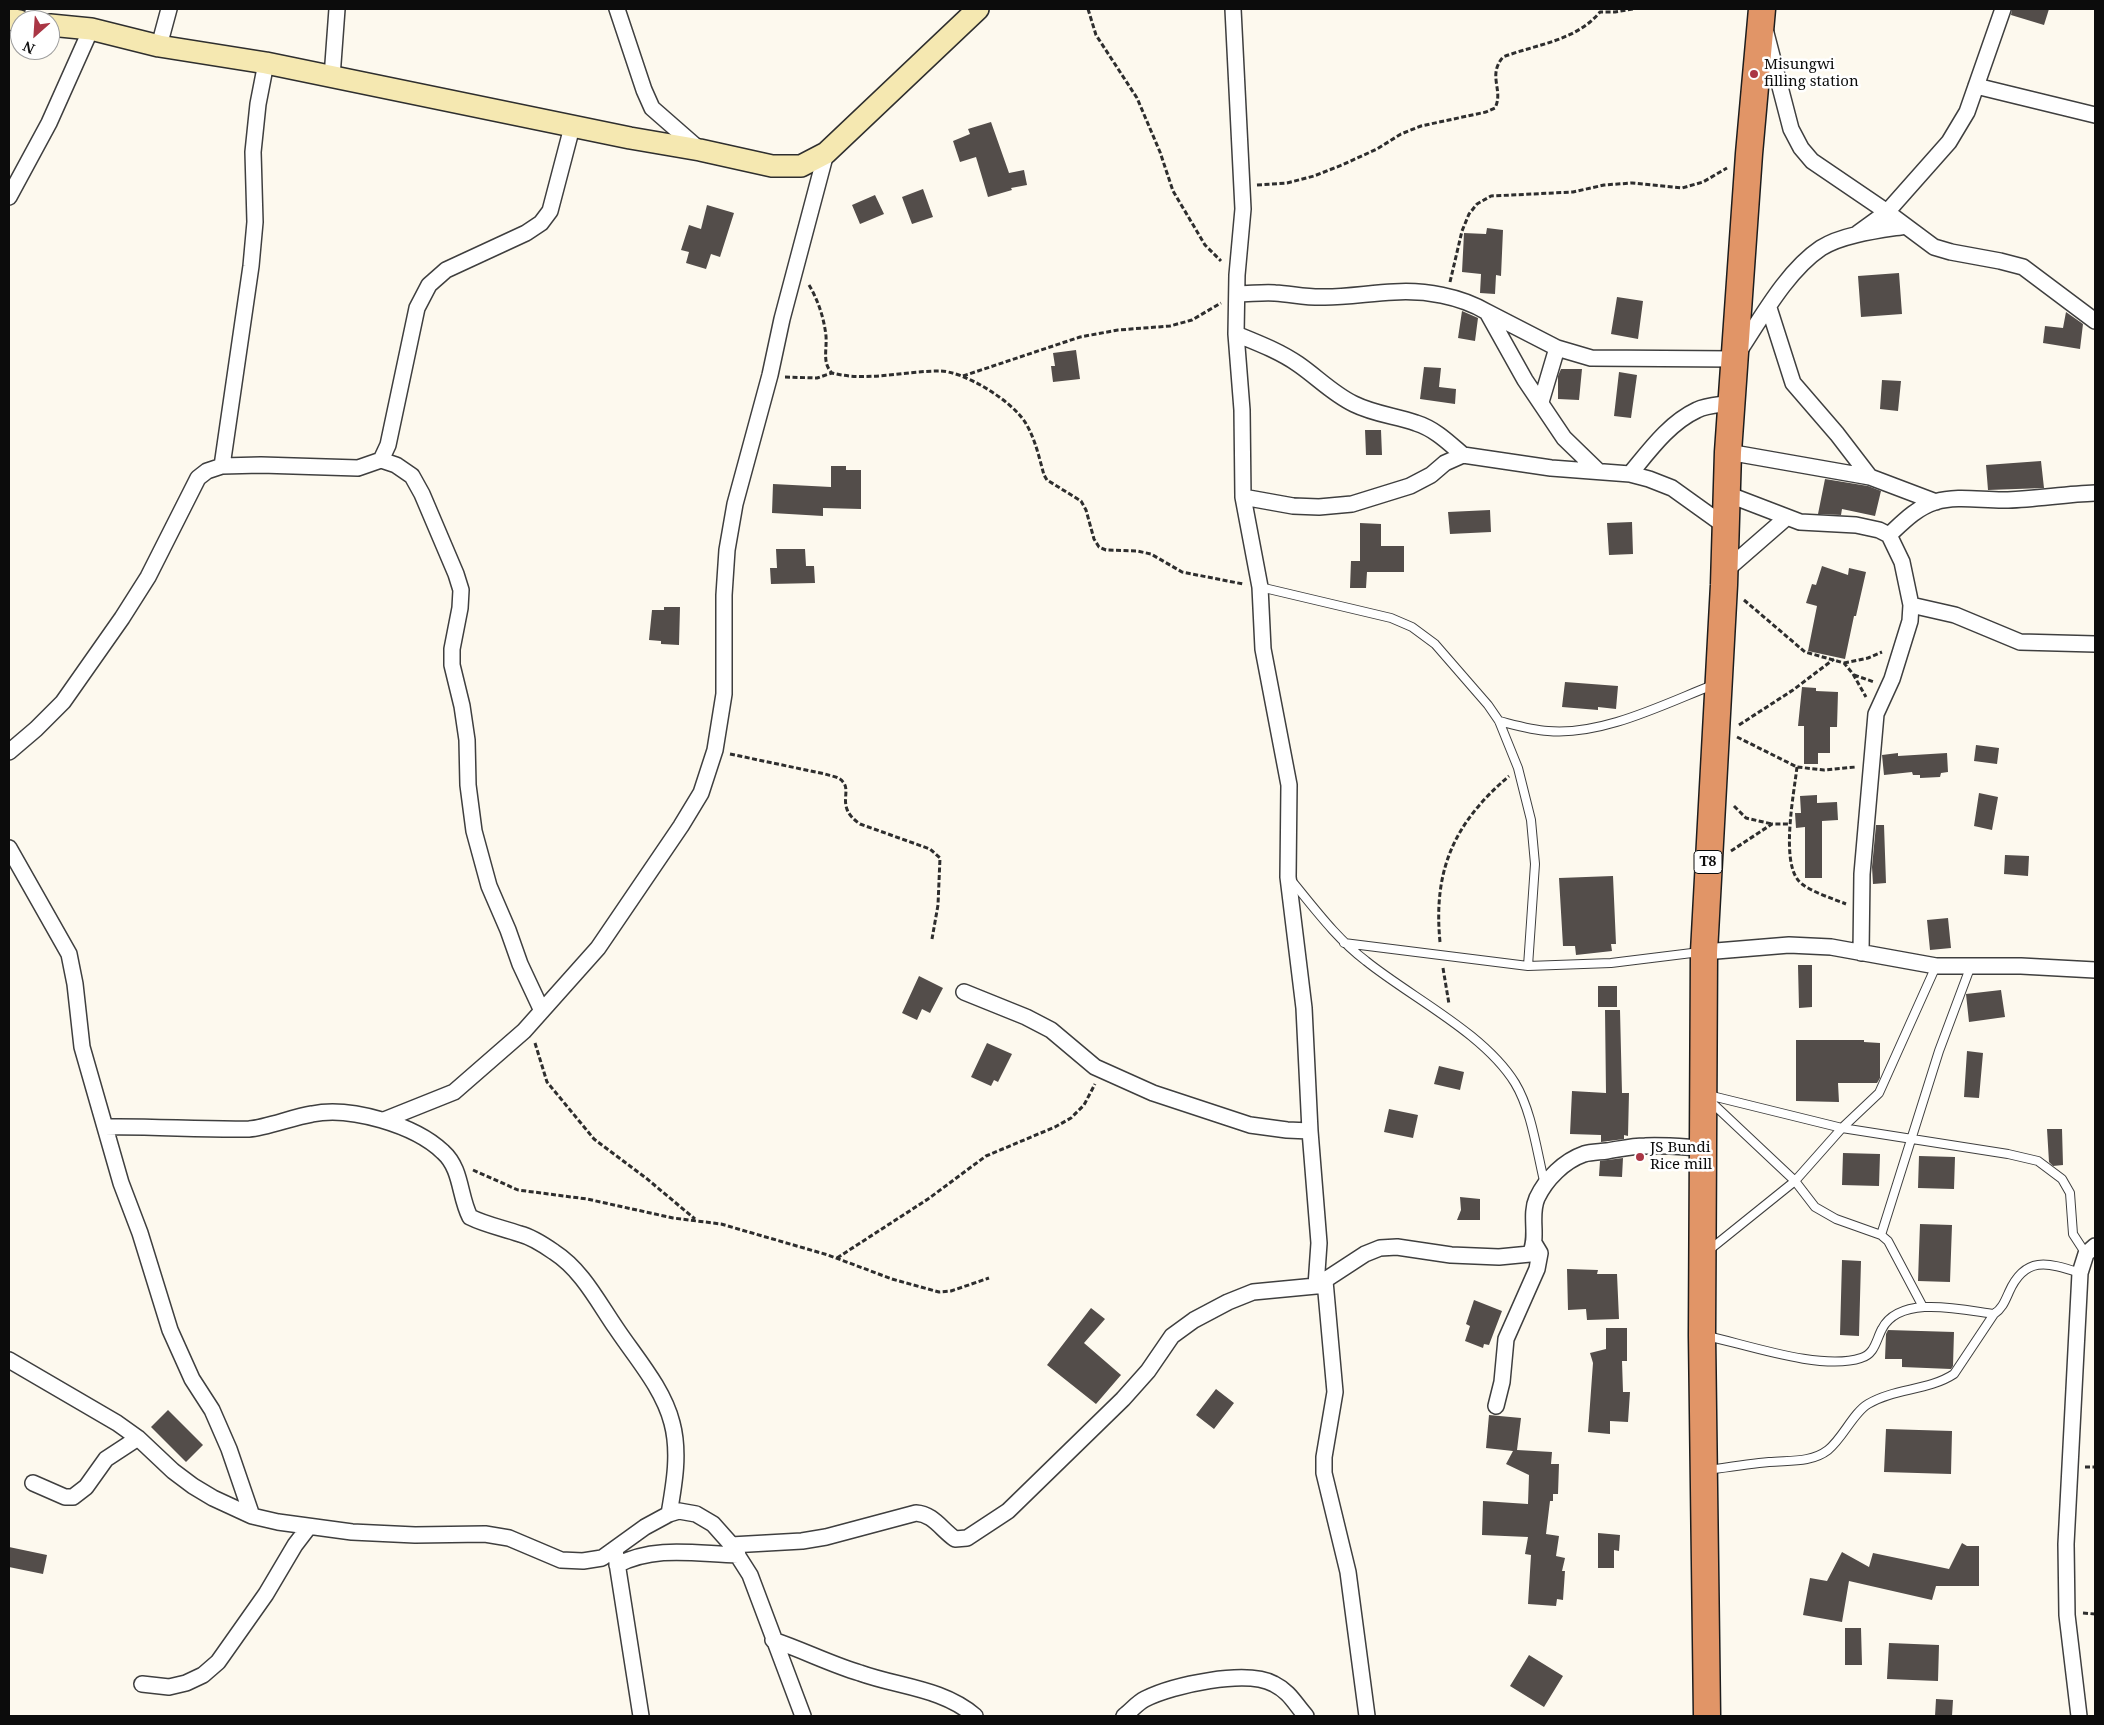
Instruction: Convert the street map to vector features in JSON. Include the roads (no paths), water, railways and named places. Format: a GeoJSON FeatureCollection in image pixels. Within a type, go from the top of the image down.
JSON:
{"type":"FeatureCollection","features":[{"type":"Feature","properties":{"kind":"highway","name":"T8"},"geometry":{"type":"LineString","coordinates":[[1706,1716],[1702,1335],[1704,952],[1712,784],[1721,728],[1717,683],[1731,403],[1749,154],[1762,12]]}},
{"type":"Feature","properties":{"kind":"street"},"geometry":{"type":"LineString","coordinates":[[159,46],[168,9]]}},
{"type":"Feature","properties":{"kind":"street"},"geometry":{"type":"LineString","coordinates":[[332,77],[337,9]]}},
{"type":"Feature","properties":{"kind":"street"},"geometry":{"type":"LineString","coordinates":[[617,9],[644,90],[652,108],[700,150]]}},
{"type":"Feature","properties":{"kind":"street"},"geometry":{"type":"LineString","coordinates":[[60,26],[91,29],[159,46],[266,63],[572,127],[700,150],[772,166],[801,166],[826,153],[978,9]]}},
{"type":"Feature","properties":{"kind":"street"},"geometry":{"type":"LineString","coordinates":[[1233,9],[1243,209],[1237,275],[1236,334],[1242,410],[1243,497],[1260,587],[1263,649],[1289,785],[1288,877],[1304,1008],[1320,1284],[1335,1392],[1324,1457],[1324,1473],[1348,1572],[1367,1716]]}},
{"type":"Feature","properties":{"kind":"street"},"geometry":{"type":"LineString","coordinates":[[1237,294],[1274,293],[1307,298],[1328,298],[1396,291],[1445,297],[1469,302],[1557,348],[1591,358],[1734,360],[1794,273],[1822,248],[1856,234],[1887,212],[1949,142],[1967,112],[2002,9]]}},
{"type":"Feature","properties":{"kind":"street"},"geometry":{"type":"LineString","coordinates":[[1762,12],[1792,129],[1801,148],[1812,162],[1887,212],[1934,247],[1951,252],[2000,260],[2023,267],[2095,321]]}},
{"type":"Feature","properties":{"kind":"street"},"geometry":{"type":"LineString","coordinates":[[9,196],[49,123],[91,29]]}},
{"type":"Feature","properties":{"kind":"street"},"geometry":{"type":"LineString","coordinates":[[222,466],[252,266],[255,222],[254,152],[258,104],[266,63]]}},
{"type":"Feature","properties":{"kind":"street"},"geometry":{"type":"LineString","coordinates":[[1976,86],[2095,115]]}},
{"type":"Feature","properties":{"kind":"street"},"geometry":{"type":"LineString","coordinates":[[381,460],[388,445],[417,308],[429,286],[446,270],[526,233],[541,223],[550,211],[572,127]]}},
{"type":"Feature","properties":{"kind":"street"},"geometry":{"type":"LineString","coordinates":[[384,1120],[454,1092],[491,1062],[530,1024],[598,948],[687,818],[700,793],[714,750],[724,694],[724,595],[727,550],[735,504],[770,375],[795,269],[826,153]]}},
{"type":"Feature","properties":{"kind":"street"},"geometry":{"type":"LineString","coordinates":[[1856,234],[1906,226]]}},
{"type":"Feature","properties":{"kind":"street"},"geometry":{"type":"LineString","coordinates":[[1769,308],[1793,383],[1837,434],[1870,477]]}},
{"type":"Feature","properties":{"kind":"street"},"geometry":{"type":"LineString","coordinates":[[1487,312],[1526,380],[1564,438],[1597,470]]}},
{"type":"Feature","properties":{"kind":"street"},"geometry":{"type":"LineString","coordinates":[[1236,334],[1282,354],[1355,404],[1430,429],[1463,455]]}},
{"type":"Feature","properties":{"kind":"street"},"geometry":{"type":"LineString","coordinates":[[1542,402],[1557,348]]}},
{"type":"Feature","properties":{"kind":"street"},"geometry":{"type":"LineString","coordinates":[[1630,474],[1661,438],[1684,418],[1698,409],[1731,403]]}},
{"type":"Feature","properties":{"kind":"street"},"geometry":{"type":"LineString","coordinates":[[1728,452],[1870,477],[1936,502]]}},
{"type":"Feature","properties":{"kind":"street"},"geometry":{"type":"LineString","coordinates":[[1243,497],[1293,506],[1318,507],[1352,504],[1410,486],[1431,475],[1445,463],[1463,455],[1551,468],[1597,470],[1649,478],[1672,488],[1725,526]]}},
{"type":"Feature","properties":{"kind":"street"},"geometry":{"type":"LineString","coordinates":[[9,752],[63,702],[122,618],[148,577],[198,478],[207,471],[222,466],[261,465],[358,468],[381,460],[396,465],[412,476],[422,494],[461,590],[460,608],[452,640],[452,665],[468,740],[468,785],[474,831],[489,886],[520,964],[542,1010]]}},
{"type":"Feature","properties":{"kind":"street"},"geometry":{"type":"LineString","coordinates":[[1889,536],[1921,508],[1936,502],[2008,500],[2062,494],[2095,493]]}},
{"type":"Feature","properties":{"kind":"street"},"geometry":{"type":"LineString","coordinates":[[1727,494],[1786,518],[1820,525],[1867,526],[1889,536],[1902,562],[1911,605],[1906,638],[1892,679],[1876,714],[1865,831],[1861,953]]}},
{"type":"Feature","properties":{"kind":"street"},"geometry":{"type":"LineString","coordinates":[[1723,579],[1786,518]]}},
{"type":"Feature","properties":{"kind":"street"},"geometry":{"type":"LineString","coordinates":[[1911,605],[1955,615],[2020,642],[2095,644]]}},
{"type":"Feature","properties":{"kind":"street"},"geometry":{"type":"LineString","coordinates":[[9,848],[69,954],[75,984],[82,1047],[121,1183],[140,1234],[170,1330],[192,1379],[212,1410],[229,1449],[252,1516]]}},
{"type":"Feature","properties":{"kind":"street"},"geometry":{"type":"LineString","coordinates":[[1704,952],[1789,945],[1830,947],[1936,966],[1970,968],[2021,966],[2095,970]]}},
{"type":"Feature","properties":{"kind":"street"},"geometry":{"type":"LineString","coordinates":[[964,992],[1026,1017],[1051,1030],[1095,1067],[1153,1093],[1250,1125],[1310,1131]]}},
{"type":"Feature","properties":{"kind":"street"},"geometry":{"type":"LineString","coordinates":[[105,1128],[252,1129],[313,1113],[338,1111],[384,1120],[422,1138],[444,1152],[457,1171],[464,1206],[470,1217],[501,1229],[521,1234],[556,1253],[590,1286],[663,1399],[672,1424],[676,1455],[675,1480],[669,1514]]}},
{"type":"Feature","properties":{"kind":"street"},"geometry":{"type":"LineString","coordinates":[[617,1565],[640,1556],[663,1552],[734,1550],[826,1537],[916,1513],[925,1514],[930,1517],[955,1539],[967,1538],[1008,1511],[1122,1399],[1148,1371],[1172,1336],[1194,1320],[1228,1302],[1253,1292],[1320,1284],[1365,1254],[1380,1248],[1397,1246],[1452,1255],[1522,1256],[1530,1254],[1534,1243],[1533,1223],[1535,1205],[1545,1185],[1569,1161],[1585,1153],[1646,1146],[1703,1148]]}},
{"type":"Feature","properties":{"kind":"street"},"geometry":{"type":"LineString","coordinates":[[1496,1406],[1502,1382],[1506,1339],[1537,1269],[1540,1253],[1534,1243]]}},
{"type":"Feature","properties":{"kind":"street"},"geometry":{"type":"LineString","coordinates":[[2079,1716],[2067,1615],[2066,1544],[2080,1273],[2090,1250]]}},
{"type":"Feature","properties":{"kind":"street"},"geometry":{"type":"LineString","coordinates":[[9,1360],[117,1423],[138,1438],[152,1453],[193,1486],[252,1516],[308,1528],[361,1533],[485,1534],[509,1538],[561,1560],[583,1562],[602,1558],[645,1527],[669,1514],[679,1511],[696,1514],[713,1524],[734,1550],[750,1576],[803,1716]]}},
{"type":"Feature","properties":{"kind":"street"},"geometry":{"type":"LineString","coordinates":[[33,1483],[65,1497],[73,1498],[86,1487],[106,1459],[138,1438]]}},
{"type":"Feature","properties":{"kind":"street"},"geometry":{"type":"LineString","coordinates":[[142,1684],[169,1687],[186,1683],[203,1674],[218,1662],[266,1594],[295,1545],[308,1528]]}},
{"type":"Feature","properties":{"kind":"street"},"geometry":{"type":"LineString","coordinates":[[615,1550],[641,1716]]}},
{"type":"Feature","properties":{"kind":"street"},"geometry":{"type":"LineString","coordinates":[[773,1640],[860,1674],[945,1697],[975,1716]]}},
{"type":"Feature","properties":{"kind":"street"},"geometry":{"type":"LineString","coordinates":[[1124,1716],[1142,1700],[1156,1694],[1240,1676],[1261,1678],[1275,1684],[1290,1694],[1306,1716]]}},
{"type":"Feature","properties":{"kind":"lane"},"geometry":{"type":"LineString","coordinates":[[1260,587],[1391,618],[1412,627],[1435,644],[1488,705],[1499,721],[1518,768],[1531,820],[1535,864],[1528,966]]}},
{"type":"Feature","properties":{"kind":"lane"},"geometry":{"type":"LineString","coordinates":[[1499,721],[1549,731],[1586,729],[1620,720],[1717,683]]}},
{"type":"Feature","properties":{"kind":"lane"},"geometry":{"type":"LineString","coordinates":[[1288,877],[1344,943],[1475,1039],[1493,1056],[1515,1083],[1525,1104],[1545,1185]]}},
{"type":"Feature","properties":{"kind":"lane"},"geometry":{"type":"LineString","coordinates":[[1344,943],[1528,966],[1611,963],[1704,952]]}},
{"type":"Feature","properties":{"kind":"lane"},"geometry":{"type":"LineString","coordinates":[[1703,1256],[1795,1181],[1842,1128],[1879,1093],[1936,966]]}},
{"type":"Feature","properties":{"kind":"lane"},"geometry":{"type":"LineString","coordinates":[[1881,1235],[1951,1014],[1970,968]]}},
{"type":"Feature","properties":{"kind":"lane"},"geometry":{"type":"LineString","coordinates":[[1703,1094],[1842,1128],[2008,1154],[2038,1161],[2062,1179],[2070,1193],[2073,1234],[2090,1250]]}},
{"type":"Feature","properties":{"kind":"lane"},"geometry":{"type":"LineString","coordinates":[[1703,1094],[1795,1181],[1815,1207],[1825,1214],[1881,1235],[1888,1241],[1923,1307]]}},
{"type":"Feature","properties":{"kind":"lane"},"geometry":{"type":"LineString","coordinates":[[1704,1471],[1770,1462],[1802,1460],[1828,1450],[1841,1437],[1866,1405],[1886,1396],[1933,1384],[1954,1374],[1994,1314],[2002,1307],[2015,1280],[2025,1268],[2042,1264],[2080,1273]]}},
{"type":"Feature","properties":{"kind":"lane"},"geometry":{"type":"LineString","coordinates":[[1702,1335],[1790,1356],[1822,1362],[1845,1362],[1869,1355],[1889,1320],[1910,1309],[1923,1307],[1994,1314]]}},
{"type":"Feature","properties":{"kind":"place","name":"Misungwi filling station"},"geometry":{"type":"Point","coordinates":[1754,74]}},
{"type":"Feature","properties":{"kind":"place","name":"JS Bundi Rice mill"},"geometry":{"type":"Point","coordinates":[1640,1157]}}]}
